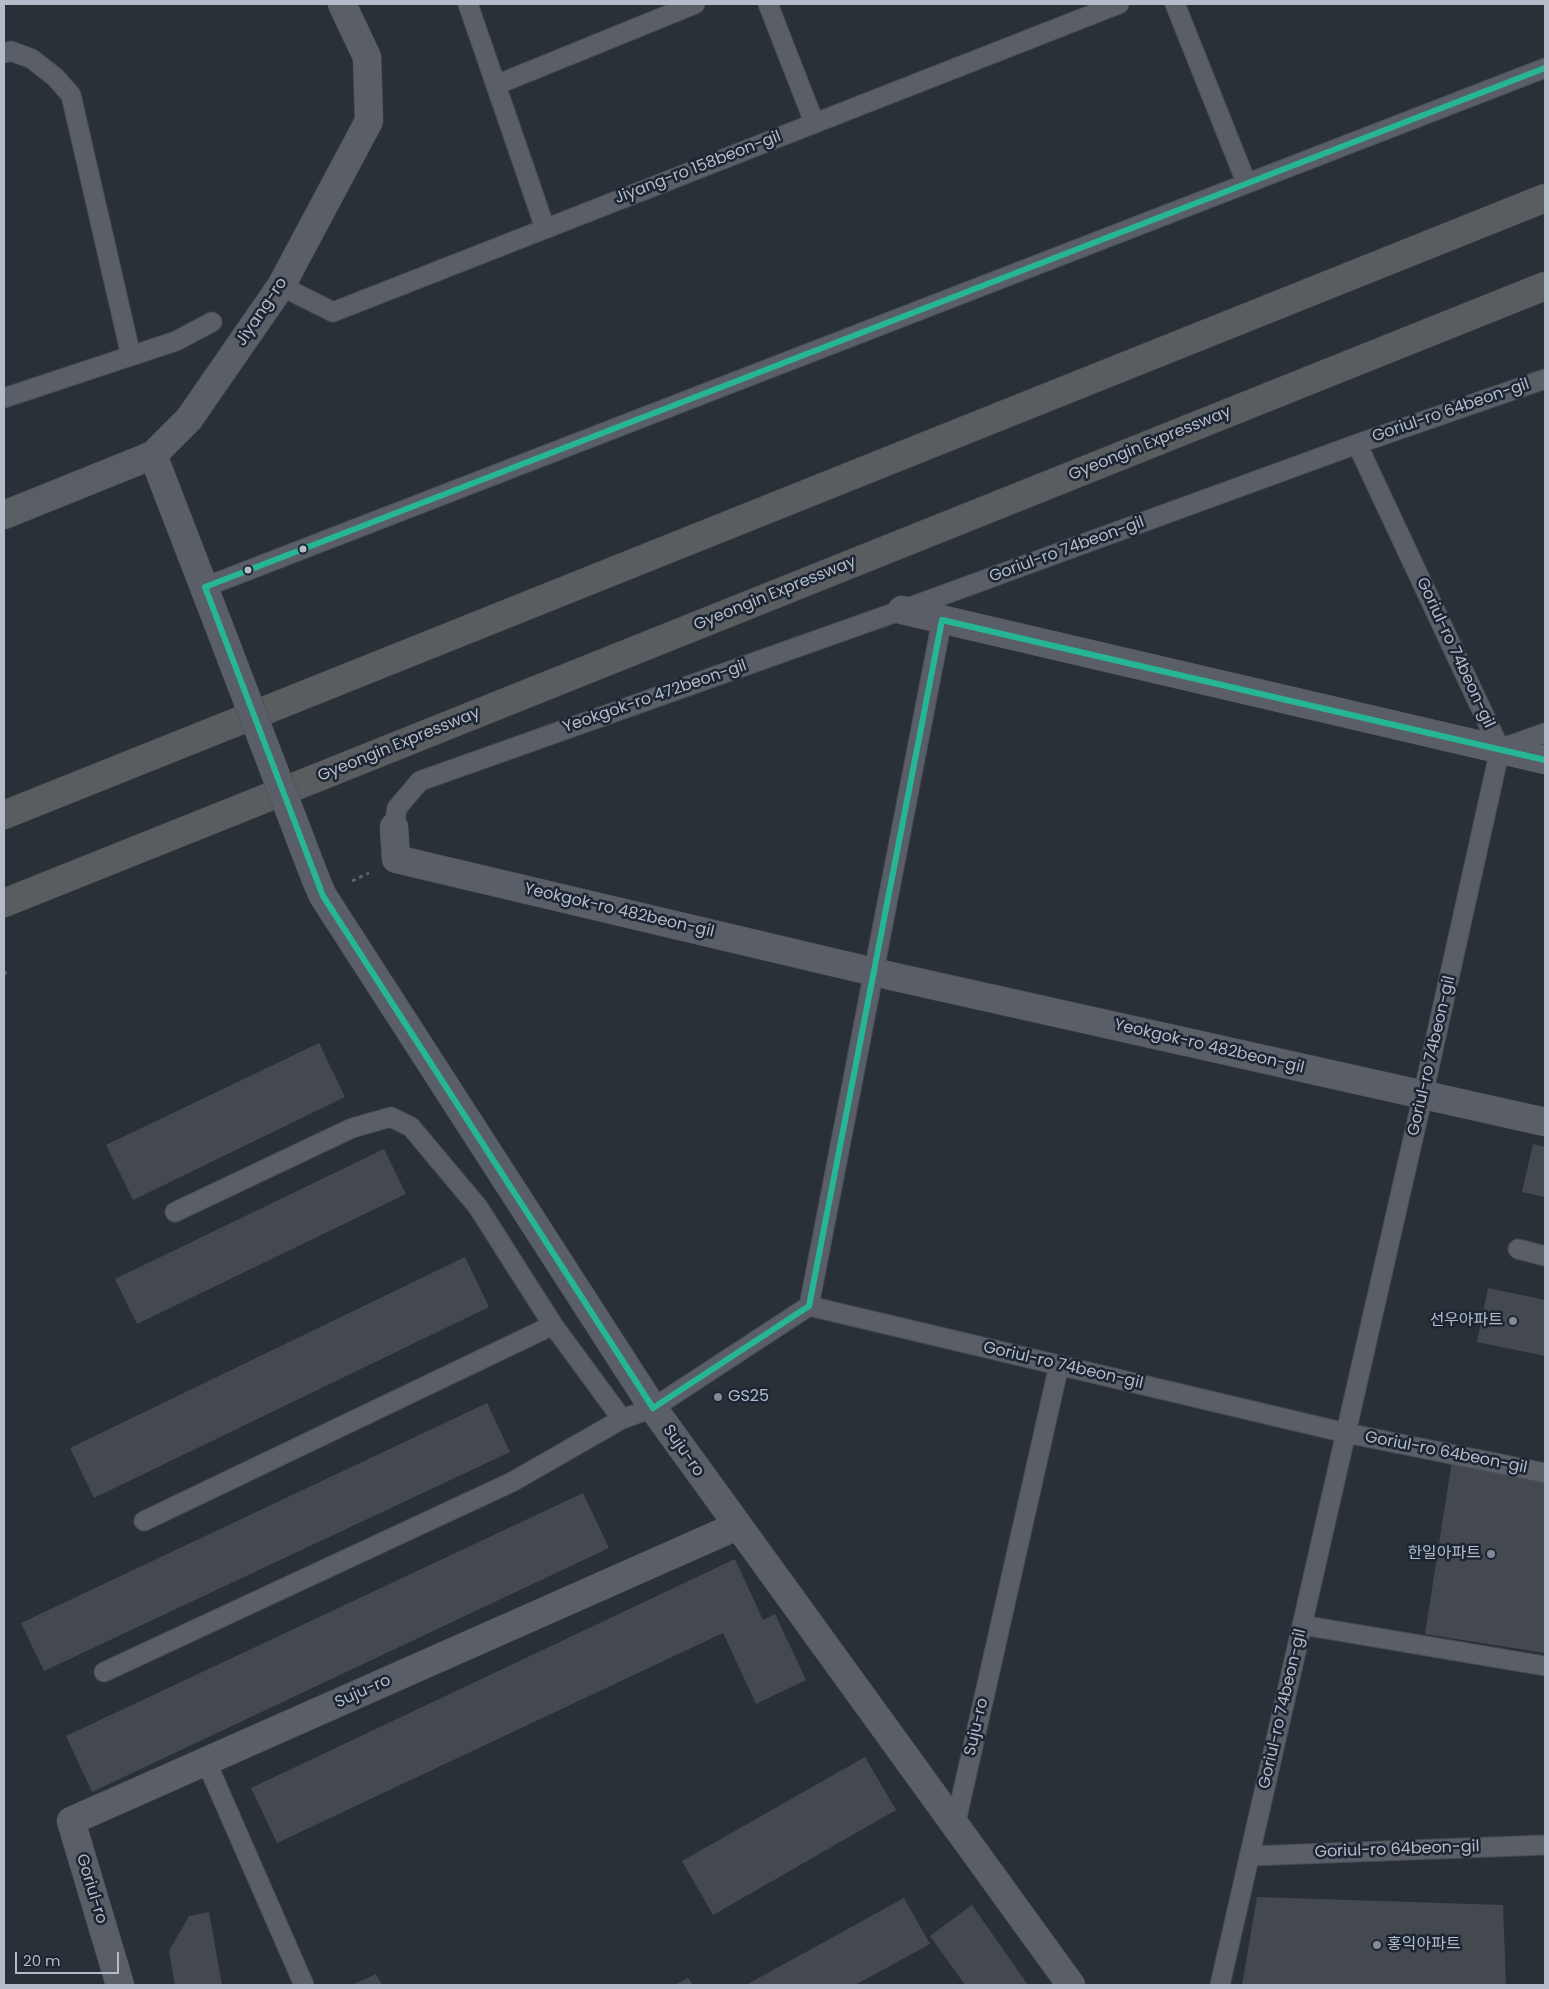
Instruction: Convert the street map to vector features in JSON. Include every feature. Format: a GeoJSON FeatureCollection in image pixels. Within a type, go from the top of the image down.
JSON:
{"type":"FeatureCollection","features":[{"type":"Feature","properties":{"kind":"highway"},"geometry":{"type":"LineString","coordinates":[[4,815],[1545,198]]}},
{"type":"Feature","properties":{"kind":"highway","name":"Gyeongin Expressway"},"geometry":{"type":"LineString","coordinates":[[4,903],[1545,286]]}},
{"type":"Feature","properties":{"kind":"street","name":"Jiyang-ro"},"geometry":{"type":"LineString","coordinates":[[4,515],[154,455],[189,420],[281,286],[369,121],[367,57],[342,4]]}},
{"type":"Feature","properties":{"kind":"street","name":"Suju-ro"},"geometry":{"type":"LineString","coordinates":[[154,455],[320,888],[653,1408],[1071,1985]]}},
{"type":"Feature","properties":{"kind":"street"},"geometry":{"type":"LineString","coordinates":[[902,610],[1545,760]]}},
{"type":"Feature","properties":{"kind":"street"},"geometry":{"type":"LineString","coordinates":[[394,827],[396,859]]}},
{"type":"Feature","properties":{"kind":"street","name":"Yeokgok-ro 482beon-gil"},"geometry":{"type":"LineString","coordinates":[[396,859],[874,972],[1545,1122]]}},
{"type":"Feature","properties":{"kind":"street","name":"Suju-ro"},"geometry":{"type":"LineString","coordinates":[[71,1821],[737,1526]]}},
{"type":"Feature","properties":{"kind":"street","name":"Goriul-ro"},"geometry":{"type":"LineString","coordinates":[[71,1821],[120,1985]]}},
{"type":"Feature","properties":{"kind":"lane"},"geometry":{"type":"LineString","coordinates":[[468,4],[545,228]]}},
{"type":"Feature","properties":{"kind":"lane"},"geometry":{"type":"LineString","coordinates":[[496,85],[695,4]]}},
{"type":"Feature","properties":{"kind":"lane"},"geometry":{"type":"LineString","coordinates":[[768,4],[814,122]]}},
{"type":"Feature","properties":{"kind":"lane","name":"Jiyang-ro 158beon-gil"},"geometry":{"type":"LineString","coordinates":[[281,286],[333,312],[1118,4]]}},
{"type":"Feature","properties":{"kind":"lane"},"geometry":{"type":"LineString","coordinates":[[1175,4],[1246,182]]}},
{"type":"Feature","properties":{"kind":"lane"},"geometry":{"type":"LineString","coordinates":[[4,53],[11,51],[32,59],[55,77],[71,95],[130,356]]}},
{"type":"Feature","properties":{"kind":"lane"},"geometry":{"type":"LineString","coordinates":[[205,587],[1246,182],[1545,68]]}},
{"type":"Feature","properties":{"kind":"lane"},"geometry":{"type":"LineString","coordinates":[[4,398],[176,341],[212,322]]}},
{"type":"Feature","properties":{"kind":"lane","name":"Goriul-ro 64beon-gil"},"geometry":{"type":"LineString","coordinates":[[1357,444],[1545,379]]}},
{"type":"Feature","properties":{"kind":"lane","name":"Goriul-ro 74beon-gil"},"geometry":{"type":"LineString","coordinates":[[902,610],[1357,444],[1500,749],[1220,1985]]}},
{"type":"Feature","properties":{"kind":"lane","name":"Yeokgok-ro 472beon-gil"},"geometry":{"type":"LineString","coordinates":[[394,827],[397,808],[420,780],[902,610]]}},
{"type":"Feature","properties":{"kind":"lane"},"geometry":{"type":"LineString","coordinates":[[104,1672],[512,1482],[622,1419],[653,1408],[809,1306],[942,620]]}},
{"type":"Feature","properties":{"kind":"lane"},"geometry":{"type":"LineString","coordinates":[[1500,749],[1545,733]]}},
{"type":"Feature","properties":{"kind":"lane"},"geometry":{"type":"LineString","coordinates":[[175,1212],[352,1128],[391,1117],[411,1127],[478,1207],[553,1325],[622,1419]]}},
{"type":"Feature","properties":{"kind":"lane"},"geometry":{"type":"LineString","coordinates":[[1518,1248],[1545,1256]]}},
{"type":"Feature","properties":{"kind":"lane","name":"Goriul-ro 74beon-gil"},"geometry":{"type":"LineString","coordinates":[[809,1306],[1346,1433]]}},
{"type":"Feature","properties":{"kind":"lane"},"geometry":{"type":"LineString","coordinates":[[144,1521],[553,1325]]}},
{"type":"Feature","properties":{"kind":"lane","name":"Suju-ro"},"geometry":{"type":"LineString","coordinates":[[955,1826],[1059,1365]]}},
{"type":"Feature","properties":{"kind":"lane","name":"Goriul-ro 64beon-gil"},"geometry":{"type":"LineString","coordinates":[[1346,1433],[1545,1473]]}},
{"type":"Feature","properties":{"kind":"lane"},"geometry":{"type":"LineString","coordinates":[[1302,1625],[1545,1666]]}},
{"type":"Feature","properties":{"kind":"lane"},"geometry":{"type":"LineString","coordinates":[[206,1761],[304,1985]]}},
{"type":"Feature","properties":{"kind":"lane","name":"Goriul-ro 64beon-gil"},"geometry":{"type":"LineString","coordinates":[[1249,1856],[1545,1845]]}},
{"type":"Feature","properties":{"kind":"path"},"geometry":{"type":"LineString","coordinates":[[320,888],[396,859]]}},
{"type":"Feature","properties":{"kind":"path"},"geometry":{"type":"LineString","coordinates":[[4,976],[8,968]]}},
{"type":"Feature","properties":{"kind":"building"},"geometry":{"type":"Polygon","coordinates":[[[319,1043],[345,1097],[133,1200],[106,1145],[319,1043]]]}},
{"type":"Feature","properties":{"kind":"building"},"geometry":{"type":"Polygon","coordinates":[[[1533,1144],[1545,1147],[1545,1197],[1522,1192],[1533,1144]]]}},
{"type":"Feature","properties":{"kind":"building"},"geometry":{"type":"Polygon","coordinates":[[[384,1149],[406,1194],[137,1324],[115,1279],[384,1149]]]}},
{"type":"Feature","properties":{"kind":"building"},"geometry":{"type":"Polygon","coordinates":[[[465,1257],[489,1307],[94,1498],[70,1448],[465,1257]]]}},
{"type":"Feature","properties":{"kind":"building","name":"선우아파트"},"geometry":{"type":"Polygon","coordinates":[[[1488,1288],[1545,1300],[1545,1356],[1477,1342],[1488,1288]]]}},
{"type":"Feature","properties":{"kind":"building"},"geometry":{"type":"Polygon","coordinates":[[[487,1403],[510,1452],[44,1671],[21,1623],[487,1403]]]}},
{"type":"Feature","properties":{"kind":"building","name":"한일아파트"},"geometry":{"type":"Polygon","coordinates":[[[1453,1454],[1545,1473],[1545,1653],[1425,1634],[1453,1454]]]}},
{"type":"Feature","properties":{"kind":"building"},"geometry":{"type":"Polygon","coordinates":[[[583,1493],[609,1548],[92,1792],[66,1736],[583,1493]]]}},
{"type":"Feature","properties":{"kind":"building"},"geometry":{"type":"Polygon","coordinates":[[[735,1559],[763,1620],[775,1614],[806,1680],[756,1704],[723,1633],[277,1843],[251,1788],[735,1559]]]}},
{"type":"Feature","properties":{"kind":"building"},"geometry":{"type":"Polygon","coordinates":[[[865,1757],[896,1810],[713,1915],[682,1861],[865,1757]]]}},
{"type":"Feature","properties":{"kind":"building","name":"홍익아파트"},"geometry":{"type":"Polygon","coordinates":[[[1257,1897],[1503,1905],[1506,1985],[1242,1985],[1257,1897]]]}},
{"type":"Feature","properties":{"kind":"building"},"geometry":{"type":"Polygon","coordinates":[[[904,1898],[930,1944],[855,1985],[746,1985],[904,1898]]]}},
{"type":"Feature","properties":{"kind":"building"},"geometry":{"type":"Polygon","coordinates":[[[972,1905],[1028,1985],[965,1985],[930,1936],[972,1905]]]}},
{"type":"Feature","properties":{"kind":"building"},"geometry":{"type":"Polygon","coordinates":[[[209,1912],[222,1985],[175,1985],[169,1951],[189,1916],[209,1912]]]}},
{"type":"Feature","properties":{"kind":"building"},"geometry":{"type":"Polygon","coordinates":[[[376,1974],[382,1985],[352,1985],[376,1974]]]}},
{"type":"Feature","properties":{"kind":"building"},"geometry":{"type":"Polygon","coordinates":[[[688,1978],[693,1985],[675,1985],[688,1978]]]}},
{"type":"Feature","properties":{"kind":"transit line"},"geometry":{"type":"LineString","coordinates":[[205,587],[1545,68]]}},
{"type":"Feature","properties":{"kind":"transit line"},"geometry":{"type":"LineString","coordinates":[[205,587],[323,896],[653,1408]]}},
{"type":"Feature","properties":{"kind":"transit line"},"geometry":{"type":"LineString","coordinates":[[942,620],[1545,760]]}},
{"type":"Feature","properties":{"kind":"transit line"},"geometry":{"type":"LineString","coordinates":[[809,1306],[942,620]]}},
{"type":"Feature","properties":{"kind":"transit line"},"geometry":{"type":"LineString","coordinates":[[653,1408],[809,1306]]}},
{"type":"Feature","properties":{"kind":"place","name":"선우아파트"},"geometry":{"type":"Point","coordinates":[1513,1321]}},
{"type":"Feature","properties":{"kind":"place","name":"GS25"},"geometry":{"type":"Point","coordinates":[718,1397]}},
{"type":"Feature","properties":{"kind":"place","name":"한일아파트"},"geometry":{"type":"Point","coordinates":[1491,1554]}},
{"type":"Feature","properties":{"kind":"place","name":"홍익아파트"},"geometry":{"type":"Point","coordinates":[1377,1945]}}]}
